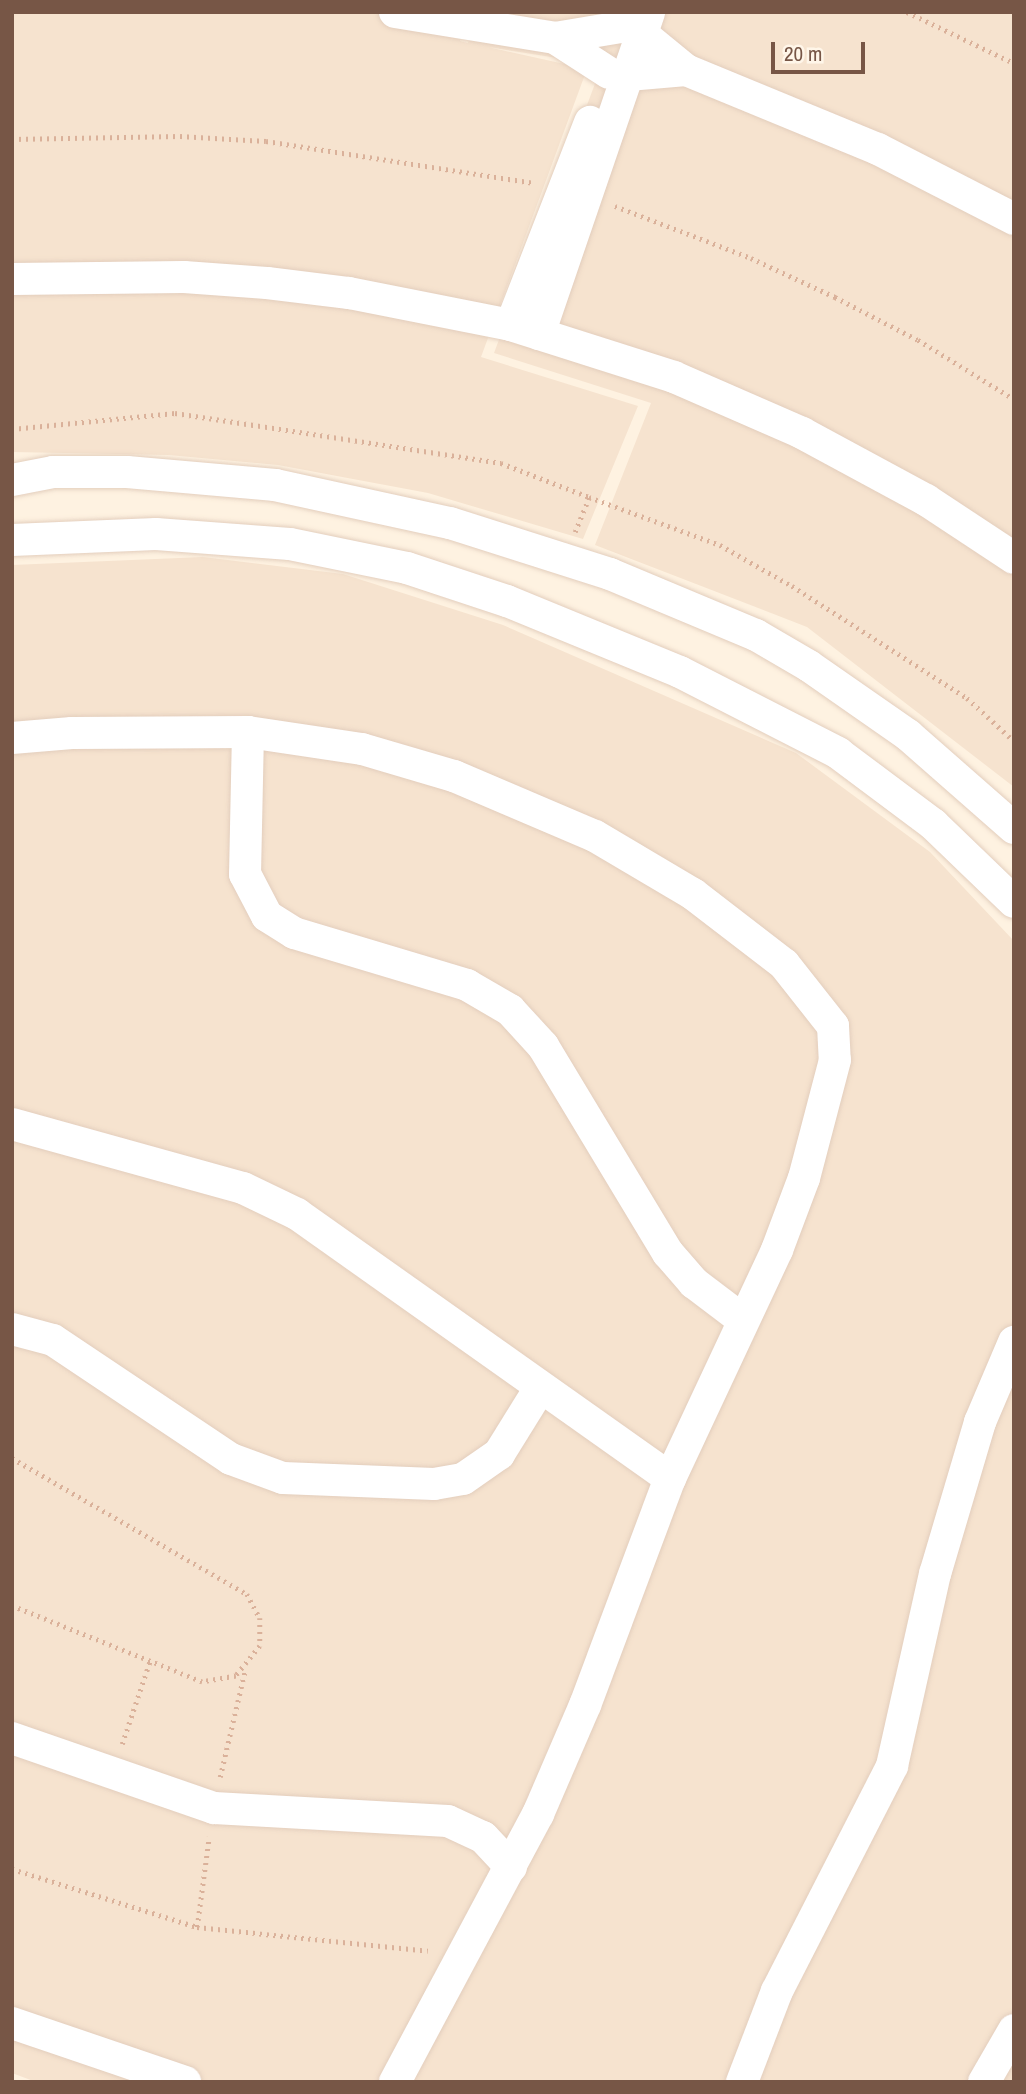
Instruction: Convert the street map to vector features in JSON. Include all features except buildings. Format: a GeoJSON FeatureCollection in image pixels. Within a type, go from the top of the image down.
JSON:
{"type":"FeatureCollection","features":[{"type":"Feature","properties":{"kind":"street"},"geometry":{"type":"LineString","coordinates":[[395,12],[555,38],[618,74],[686,70]]}},
{"type":"Feature","properties":{"kind":"street"},"geometry":{"type":"LineString","coordinates":[[555,38],[637,21]]}},
{"type":"Feature","properties":{"kind":"street"},"geometry":{"type":"LineString","coordinates":[[637,21],[686,70],[878,149],[1014,219]]}},
{"type":"Feature","properties":{"kind":"street"},"geometry":{"type":"LineString","coordinates":[[525,330],[637,21]]}},
{"type":"Feature","properties":{"kind":"street"},"geometry":{"type":"LineString","coordinates":[[12,279],[143,276],[267,283],[403,302],[525,330],[674,377],[803,433],[926,500],[1014,558]]}},
{"type":"Feature","properties":{"kind":"street"},"geometry":{"type":"LineString","coordinates":[[12,480],[53,472],[127,472],[275,485],[450,523],[566,559],[684,603],[756,635],[809,666],[908,735],[1014,828]]}},
{"type":"Feature","properties":{"kind":"street"},"geometry":{"type":"LineString","coordinates":[[12,540],[156,534],[290,544],[407,568],[495,596],[598,635],[787,723],[886,787],[953,842],[1014,902]]}},
{"type":"Feature","properties":{"kind":"street"},"geometry":{"type":"LineString","coordinates":[[12,738],[86,732],[248,732],[362,749],[408,762],[543,812],[684,888],[784,964],[814,977],[840,998],[857,1034],[854,1061],[839,1109],[804,1178],[777,1251],[670,1478],[563,1760],[511,1867],[395,2082]]}},
{"type":"Feature","properties":{"kind":"street"},"geometry":{"type":"LineString","coordinates":[[248,732],[245,874],[267,916],[294,933],[467,985],[510,1010],[543,1046],[668,1254],[694,1283],[743,1320]]}},
{"type":"Feature","properties":{"kind":"street"},"geometry":{"type":"LineString","coordinates":[[12,1124],[243,1188],[270,1199],[323,1230],[540,1388],[670,1478]]}},
{"type":"Feature","properties":{"kind":"street"},"geometry":{"type":"LineString","coordinates":[[12,1329],[53,1340],[231,1459],[265,1474],[301,1480],[434,1484],[463,1479],[499,1454],[540,1388]]}},
{"type":"Feature","properties":{"kind":"street"},"geometry":{"type":"LineString","coordinates":[[742,2082],[778,1991],[892,1766],[935,1574],[980,1422],[1011,1355]]}},
{"type":"Feature","properties":{"kind":"street"},"geometry":{"type":"LineString","coordinates":[[12,1738],[214,1808],[235,1812],[448,1821],[483,1837],[511,1867]]}},
{"type":"Feature","properties":{"kind":"street"},"geometry":{"type":"LineString","coordinates":[[12,2023],[186,2082]]}},
{"type":"Feature","properties":{"kind":"street"},"geometry":{"type":"LineString","coordinates":[[984,2082],[1014,2029]]}},
{"type":"Feature","properties":{"kind":"path"},"geometry":{"type":"LineString","coordinates":[[907,12],[1014,63]]}},
{"type":"Feature","properties":{"kind":"path"},"geometry":{"type":"LineString","coordinates":[[12,139],[180,136],[266,141],[575,192],[751,258],[835,297],[918,340],[1014,399]]}},
{"type":"Feature","properties":{"kind":"path"},"geometry":{"type":"LineString","coordinates":[[12,429],[175,413],[501,463],[720,545],[792,586],[967,698],[1014,741]]}},
{"type":"Feature","properties":{"kind":"path"},"geometry":{"type":"LineString","coordinates":[[566,559],[589,497]]}},
{"type":"Feature","properties":{"kind":"path"},"geometry":{"type":"LineString","coordinates":[[12,1458],[235,1586],[255,1605],[260,1618],[260,1646],[236,1676],[202,1682],[12,1606]]}},
{"type":"Feature","properties":{"kind":"path"},"geometry":{"type":"LineString","coordinates":[[113,1772],[150,1661]]}},
{"type":"Feature","properties":{"kind":"path"},"geometry":{"type":"LineString","coordinates":[[12,1869],[197,1927],[463,1955]]}},
{"type":"Feature","properties":{"kind":"shaded area"},"geometry":{"type":"Polygon","coordinates":[[[12,12],[469,12],[460,41],[468,43],[479,12],[1014,12],[1014,787],[807,627],[595,545],[651,403],[494,353],[602,65],[488,47],[587,69],[481,357],[638,406],[583,539],[428,493],[278,465],[169,455],[12,452],[12,12]]]}},
{"type":"Feature","properties":{"kind":"shaded area"},"geometry":{"type":"Polygon","coordinates":[[[203,557],[343,574],[503,625],[796,753],[930,852],[1014,941],[1014,2082],[36,2082],[12,2073],[12,565],[203,557]]]}}]}
